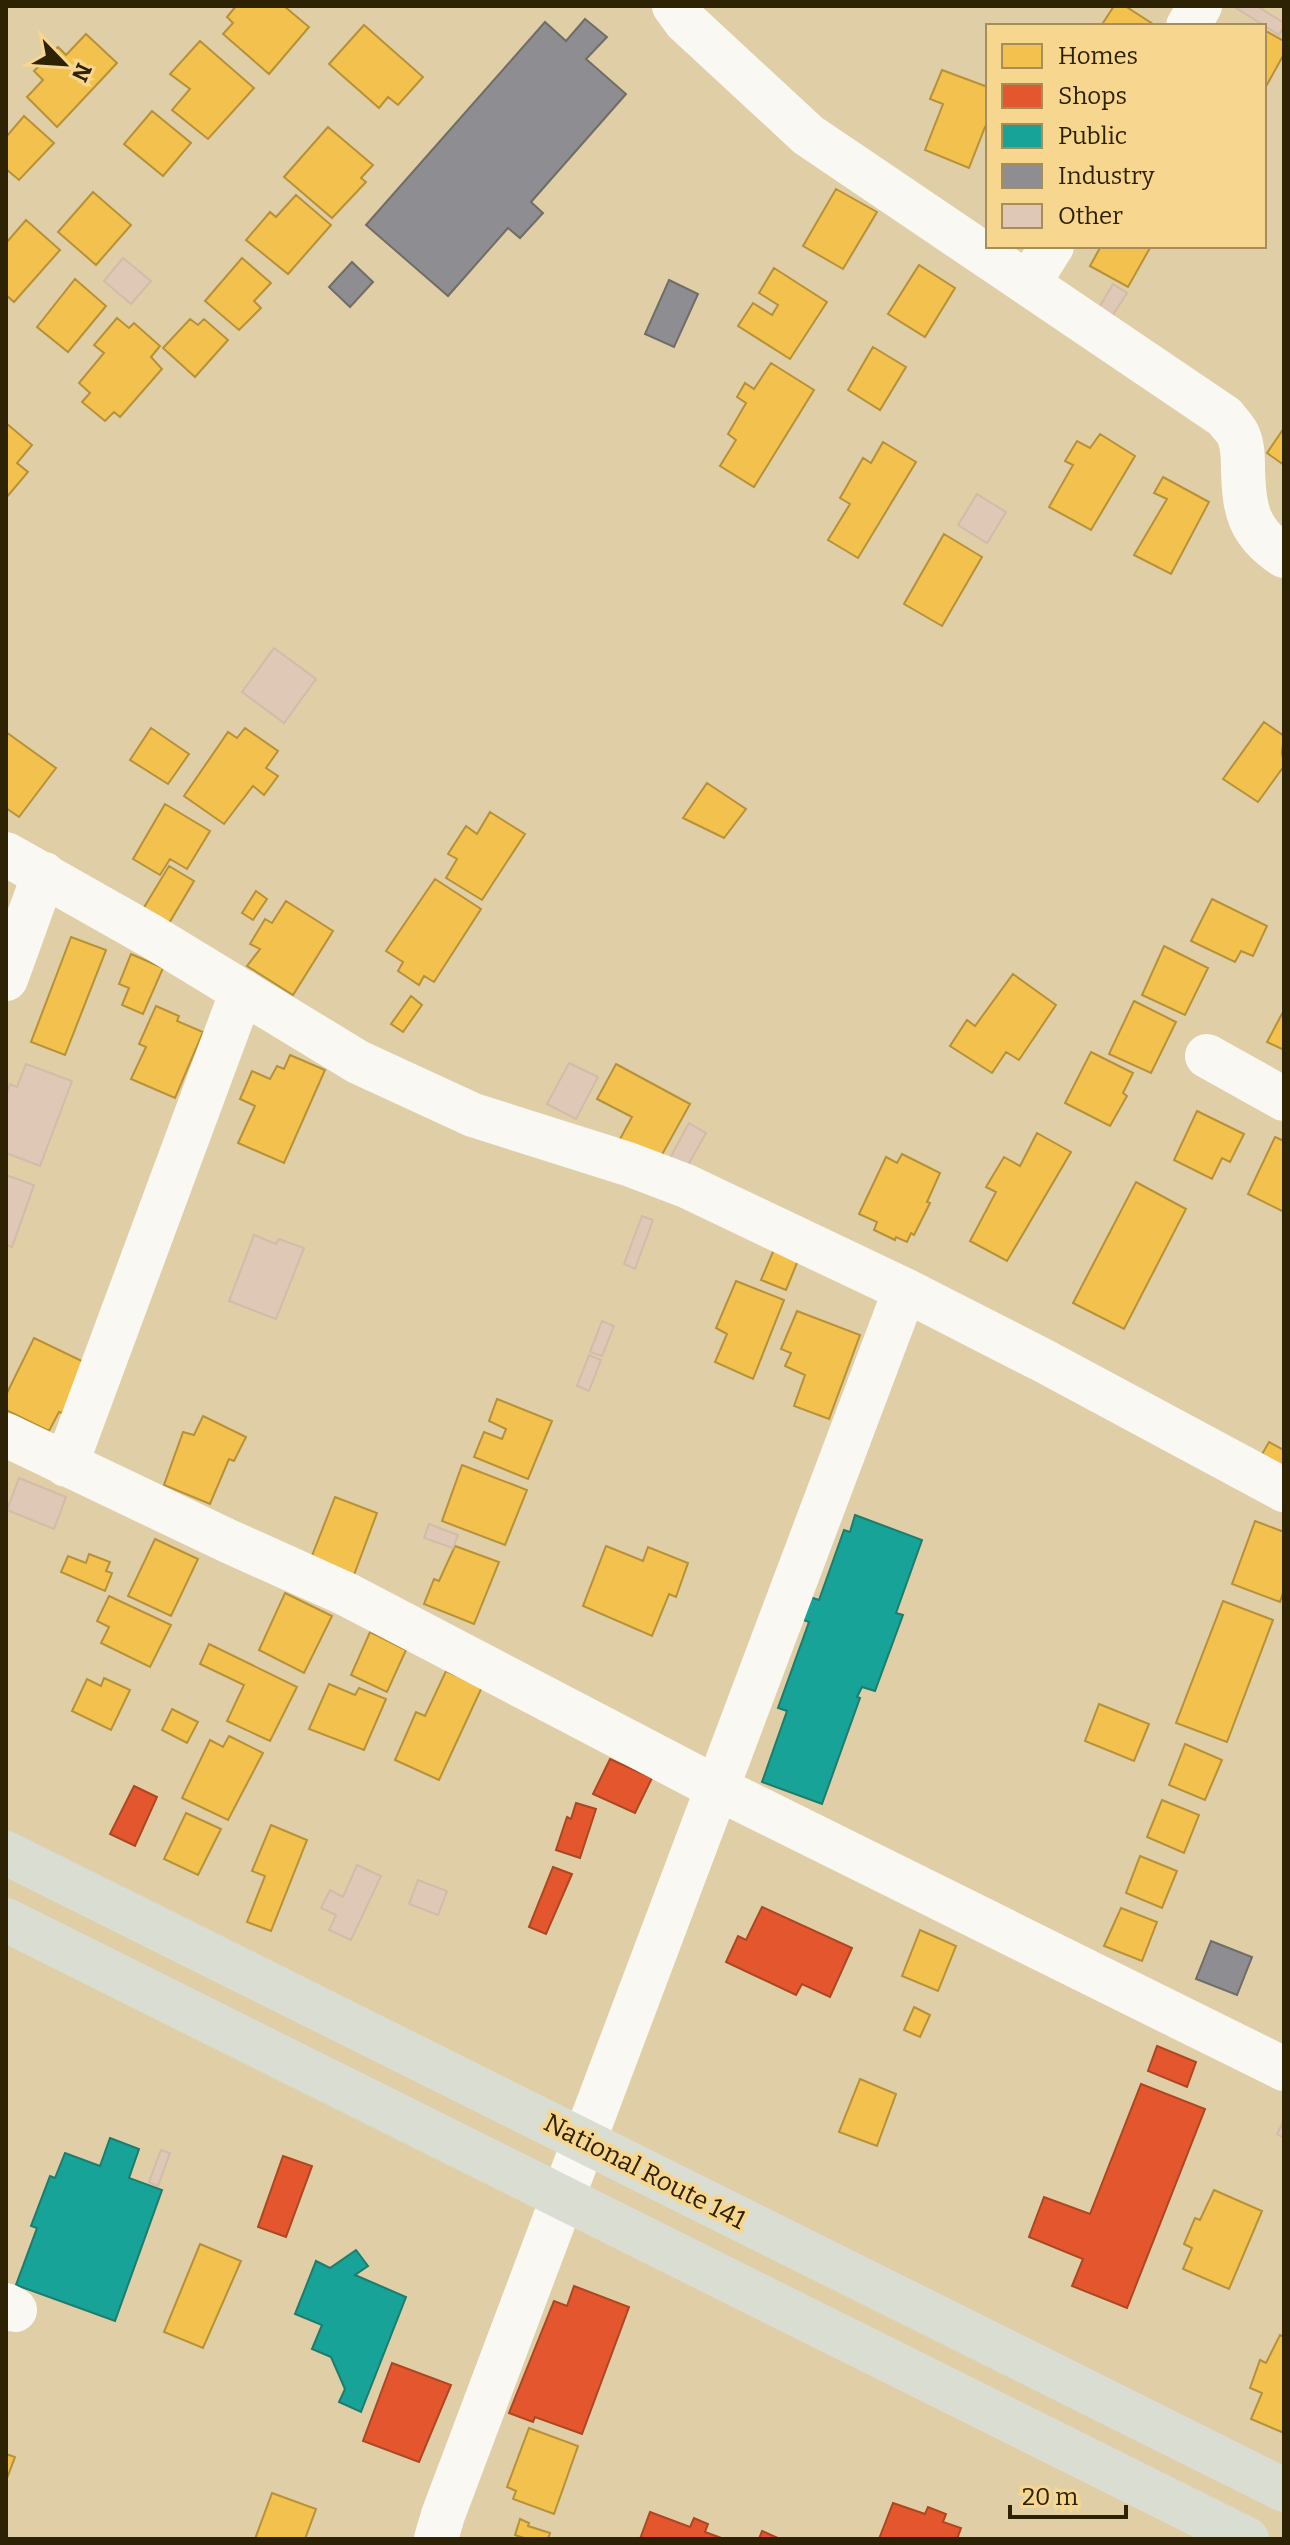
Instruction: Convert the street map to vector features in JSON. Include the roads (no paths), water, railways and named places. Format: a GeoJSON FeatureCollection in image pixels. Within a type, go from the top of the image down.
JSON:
{"type":"FeatureCollection","features":[{"type":"Feature","properties":{"kind":"highway","name":"National Route 141"},"geometry":{"type":"LineString","coordinates":[[6,1853],[1284,2490]]}},
{"type":"Feature","properties":{"kind":"highway"},"geometry":{"type":"LineString","coordinates":[[6,1920],[1247,2539]]}},
{"type":"Feature","properties":{"kind":"street"},"geometry":{"type":"LineString","coordinates":[[674,6],[685,21],[808,135],[1225,417],[1239,437],[1243,456],[1244,505],[1257,531],[1284,556]]}},
{"type":"Feature","properties":{"kind":"street"},"geometry":{"type":"LineString","coordinates":[[1189,24],[1200,6]]}},
{"type":"Feature","properties":{"kind":"street"},"geometry":{"type":"LineString","coordinates":[[1028,284],[1051,248]]}},
{"type":"Feature","properties":{"kind":"street"},"geometry":{"type":"LineString","coordinates":[[6,854],[358,1062],[458,1109],[686,1186],[905,1290],[1284,1490]]}},
{"type":"Feature","properties":{"kind":"street"},"geometry":{"type":"LineString","coordinates":[[6,979],[44,874]]}},
{"type":"Feature","properties":{"kind":"street"},"geometry":{"type":"LineString","coordinates":[[66,1465],[242,991]]}},
{"type":"Feature","properties":{"kind":"street"},"geometry":{"type":"LineString","coordinates":[[1207,1056],[1284,1099]]}},
{"type":"Feature","properties":{"kind":"street"},"geometry":{"type":"LineString","coordinates":[[436,2539],[448,2500],[905,1290]]}},
{"type":"Feature","properties":{"kind":"street"},"geometry":{"type":"LineString","coordinates":[[6,1435],[346,1594],[717,1788],[1284,2069]]}}]}
